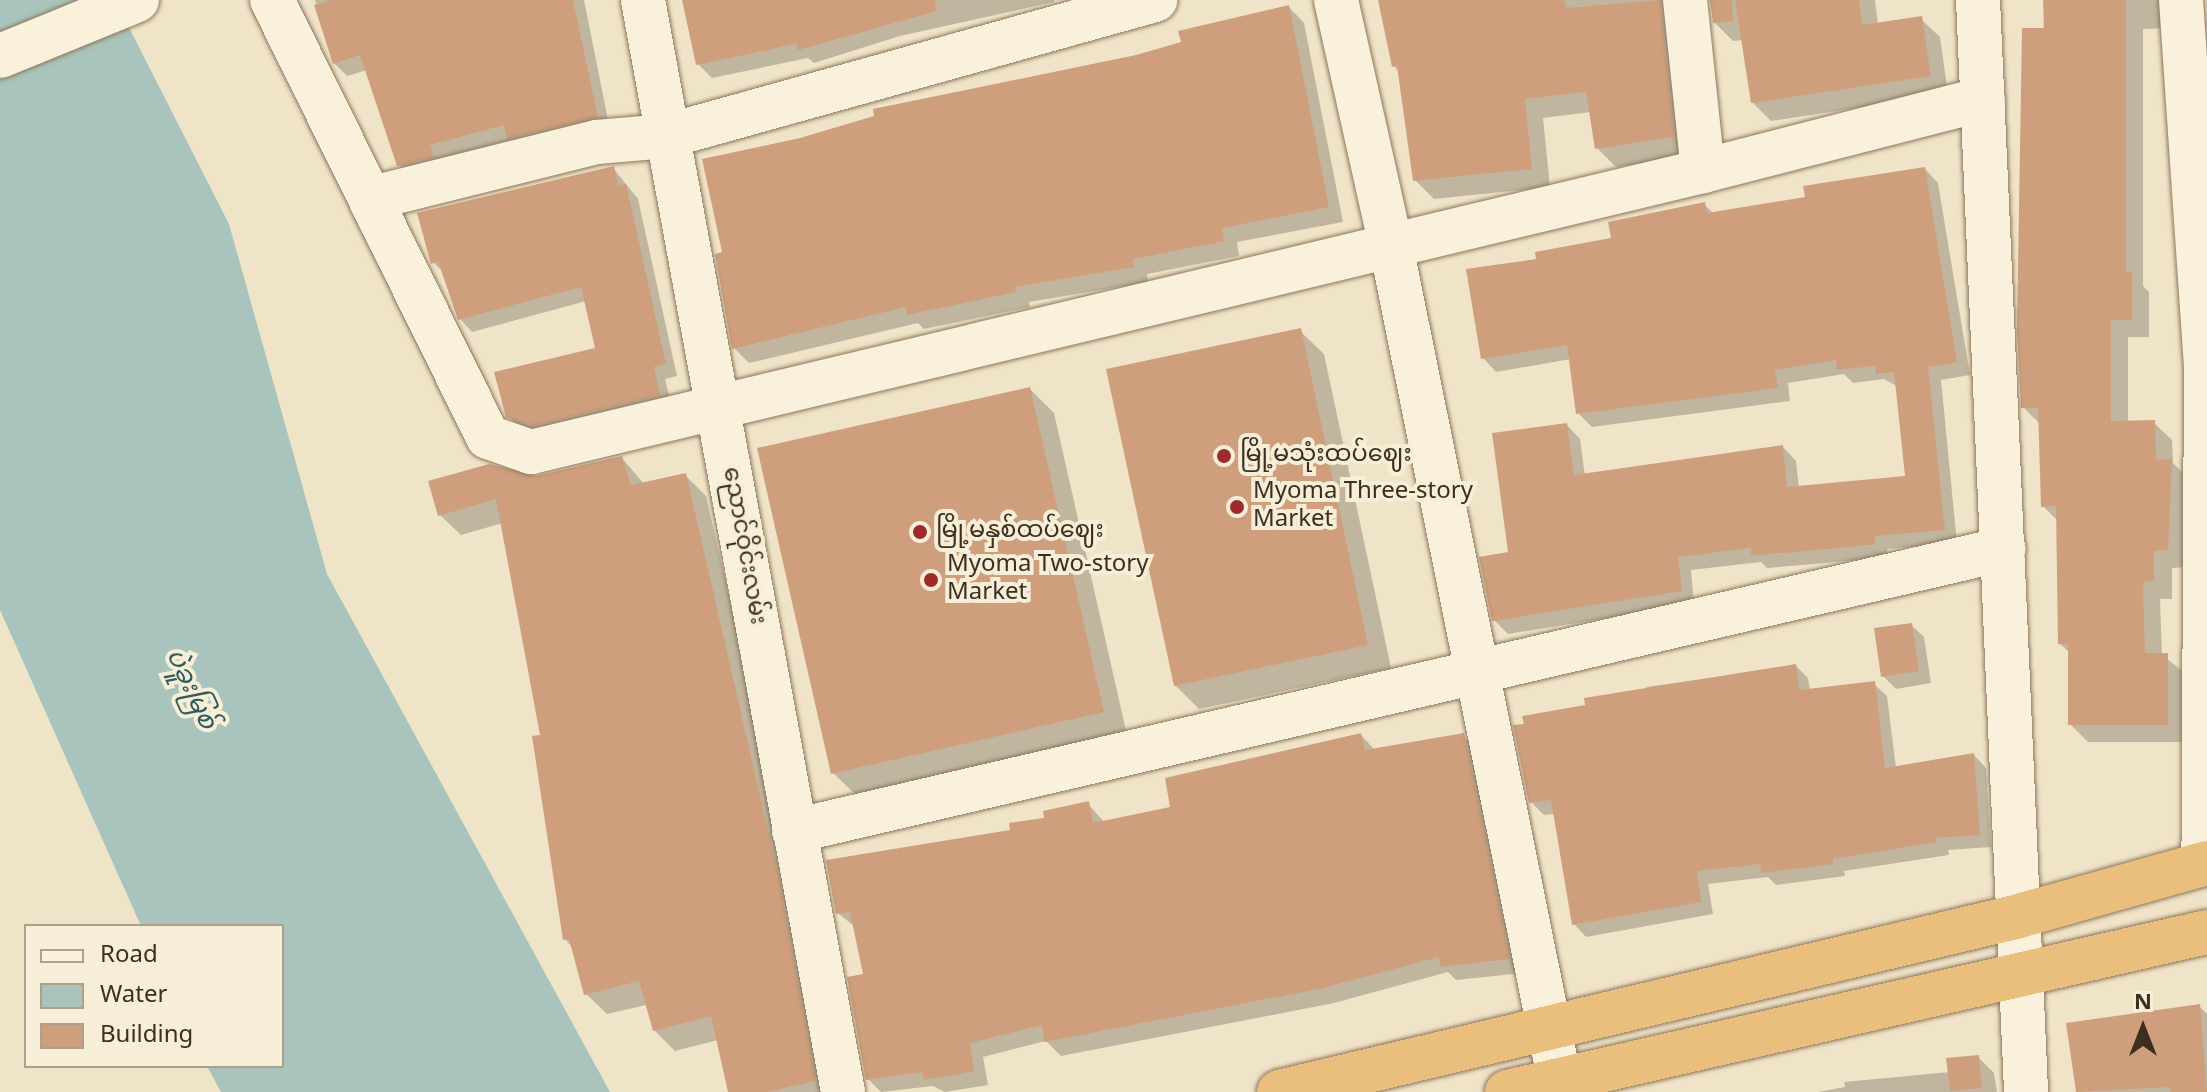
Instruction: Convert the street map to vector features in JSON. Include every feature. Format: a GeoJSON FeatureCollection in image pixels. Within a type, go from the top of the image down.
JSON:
{"type":"FeatureCollection","features":[{"type":"Feature","properties":{"kind":"highway"},"geometry":{"type":"LineString","coordinates":[[1279,1092],[2015,917],[2205,864]]}},
{"type":"Feature","properties":{"kind":"highway"},"geometry":{"type":"LineString","coordinates":[[1507,1092],[1560,1085],[2207,932]]}},
{"type":"Feature","properties":{"kind":"street"},"geometry":{"type":"LineString","coordinates":[[0,56],[137,0]]}},
{"type":"Feature","properties":{"kind":"street"},"geometry":{"type":"LineString","coordinates":[[272,0],[488,437],[531,452],[1703,171],[1983,99]]}},
{"type":"Feature","properties":{"kind":"street","name":"ညောင်ဝိုင်းလမ်း"},"geometry":{"type":"LineString","coordinates":[[643,0],[843,1092]]}},
{"type":"Feature","properties":{"kind":"street"},"geometry":{"type":"LineString","coordinates":[[372,198],[597,142],[667,136],[1155,0]]}},
{"type":"Feature","properties":{"kind":"street"},"geometry":{"type":"LineString","coordinates":[[1336,0],[1391,246],[1476,673],[1551,1026],[1560,1085]]}},
{"type":"Feature","properties":{"kind":"street"},"geometry":{"type":"LineString","coordinates":[[1685,0],[1703,171]]}},
{"type":"Feature","properties":{"kind":"street"},"geometry":{"type":"LineString","coordinates":[[1978,0],[2004,549],[2015,917],[2022,974],[2026,1092]]}},
{"type":"Feature","properties":{"kind":"street"},"geometry":{"type":"LineString","coordinates":[[2181,0],[2206,365],[2205,864]]}},
{"type":"Feature","properties":{"kind":"street"},"geometry":{"type":"LineString","coordinates":[[794,831],[2004,549]]}},
{"type":"Feature","properties":{"kind":"water","name":"ပဲခူးမြစ်"},"geometry":{"type":"Polygon","coordinates":[[[0,0],[115,0],[229,224],[327,574],[610,1092],[221,1092],[208,1068],[284,1068],[284,924],[140,924],[0,610],[0,0]]]}},
{"type":"Feature","properties":{"kind":"building"},"geometry":{"type":"Polygon","coordinates":[[[332,0],[573,0],[598,117],[507,139],[504,125],[430,145],[434,157],[397,166],[360,55],[333,64],[314,5],[332,0]]]}},
{"type":"Feature","properties":{"kind":"building"},"geometry":{"type":"Polygon","coordinates":[[[682,0],[935,0],[937,11],[798,50],[796,44],[696,65],[682,0]]]}},
{"type":"Feature","properties":{"kind":"building"},"geometry":{"type":"Polygon","coordinates":[[[1378,0],[1564,0],[1566,8],[1660,0],[1674,137],[1595,149],[1586,92],[1525,99],[1532,169],[1413,181],[1397,66],[1392,67],[1378,0]]]}},
{"type":"Feature","properties":{"kind":"building"},"geometry":{"type":"Polygon","coordinates":[[[1710,0],[1732,0],[1733,21],[1713,23],[1710,0]]]}},
{"type":"Feature","properties":{"kind":"building"},"geometry":{"type":"Polygon","coordinates":[[[1735,0],[1859,0],[1862,25],[1922,16],[1931,76],[1751,103],[1735,0]]]}},
{"type":"Feature","properties":{"kind":"building"},"geometry":{"type":"Polygon","coordinates":[[[2043,0],[2126,0],[2126,272],[2132,272],[2132,320],[2111,320],[2111,421],[2155,420],[2156,460],[2172,459],[2168,550],[2154,551],[2154,581],[2143,582],[2145,653],[2168,653],[2168,725],[2068,725],[2068,644],[2058,644],[2056,506],[2041,507],[2038,408],[2021,408],[2017,328],[2022,28],[2044,28],[2043,0]]]}},
{"type":"Feature","properties":{"kind":"building"},"geometry":{"type":"Polygon","coordinates":[[[1289,5],[1329,207],[1222,228],[1225,241],[1133,259],[1134,267],[1015,287],[1016,292],[907,315],[906,307],[732,349],[715,254],[722,252],[702,159],[800,138],[874,116],[873,109],[1136,55],[1181,42],[1178,31],[1289,5]]]}},
{"type":"Feature","properties":{"kind":"building"},"geometry":{"type":"Polygon","coordinates":[[[614,166],[618,185],[626,184],[666,364],[654,367],[660,395],[532,426],[506,417],[494,372],[595,348],[581,287],[458,320],[438,261],[431,264],[417,213],[614,166]]]}},
{"type":"Feature","properties":{"kind":"building"},"geometry":{"type":"Polygon","coordinates":[[[1925,167],[1957,362],[1928,367],[1945,530],[1875,536],[1875,544],[1799,552],[1751,555],[1751,548],[1678,557],[1682,591],[1492,621],[1479,557],[1508,552],[1492,433],[1567,423],[1574,475],[1783,445],[1787,487],[1905,476],[1894,372],[1876,374],[1875,366],[1837,370],[1836,360],[1775,370],[1778,388],[1576,414],[1567,345],[1481,359],[1466,269],[1536,259],[1535,252],[1611,238],[1608,222],[1705,202],[1707,213],[1805,197],[1803,186],[1925,167]]]}},
{"type":"Feature","properties":{"kind":"building","name":"Myoma Three-story Market"},"geometry":{"type":"Polygon","coordinates":[[[1301,328],[1368,645],[1174,686],[1106,369],[1301,328]]]}},
{"type":"Feature","properties":{"kind":"building","name":"Myoma Two-story Market"},"geometry":{"type":"Polygon","coordinates":[[[1030,387],[1104,712],[831,774],[757,448],[1030,387]]]}},
{"type":"Feature","properties":{"kind":"building"},"geometry":{"type":"Polygon","coordinates":[[[622,456],[631,485],[686,473],[777,870],[816,1081],[766,1092],[728,1092],[711,1016],[653,1031],[639,981],[584,995],[569,939],[563,940],[532,736],[540,735],[496,499],[438,516],[428,481],[489,464],[536,476],[622,456]]]}},
{"type":"Feature","properties":{"kind":"building"},"geometry":{"type":"Polygon","coordinates":[[[1912,623],[1919,671],[1881,677],[1874,628],[1912,623]]]}},
{"type":"Feature","properties":{"kind":"building"},"geometry":{"type":"Polygon","coordinates":[[[1796,664],[1799,690],[1875,681],[1885,768],[1974,753],[1980,835],[1936,838],[1937,842],[1833,859],[1833,864],[1761,873],[1760,864],[1697,871],[1701,902],[1572,925],[1551,800],[1529,803],[1513,725],[1524,724],[1522,716],[1585,705],[1584,698],[1796,664]]]}},
{"type":"Feature","properties":{"kind":"building"},"geometry":{"type":"Polygon","coordinates":[[[1361,733],[1365,750],[1464,733],[1510,959],[1440,967],[1439,957],[1319,989],[1044,1042],[1042,1025],[970,1043],[974,1071],[924,1080],[922,1072],[866,1080],[847,977],[863,974],[850,912],[836,914],[826,860],[1010,830],[1009,823],[1044,818],[1043,811],[1089,801],[1093,823],[1170,807],[1165,778],[1361,733]]]}},
{"type":"Feature","properties":{"kind":"building"},"geometry":{"type":"Polygon","coordinates":[[[2200,1004],[2207,1092],[2171,1092],[2170,1087],[2076,1092],[2066,1023],[2200,1004]]]}},
{"type":"Feature","properties":{"kind":"building"},"geometry":{"type":"Polygon","coordinates":[[[1979,1055],[1982,1088],[1950,1091],[1946,1058],[1979,1055]]]}},
{"type":"Feature","properties":{"kind":"place","name":"မြို့မသုံးထပ်ဈေး"},"geometry":{"type":"Point","coordinates":[1224,456]}},
{"type":"Feature","properties":{"kind":"place","name":"Myoma Three-story Market"},"geometry":{"type":"Point","coordinates":[1237,507]}},
{"type":"Feature","properties":{"kind":"place","name":"မြို့မနှစ်ထပ်ဈေး"},"geometry":{"type":"Point","coordinates":[920,532]}},
{"type":"Feature","properties":{"kind":"place","name":"Myoma Two-story Market"},"geometry":{"type":"Point","coordinates":[931,580]}}]}
